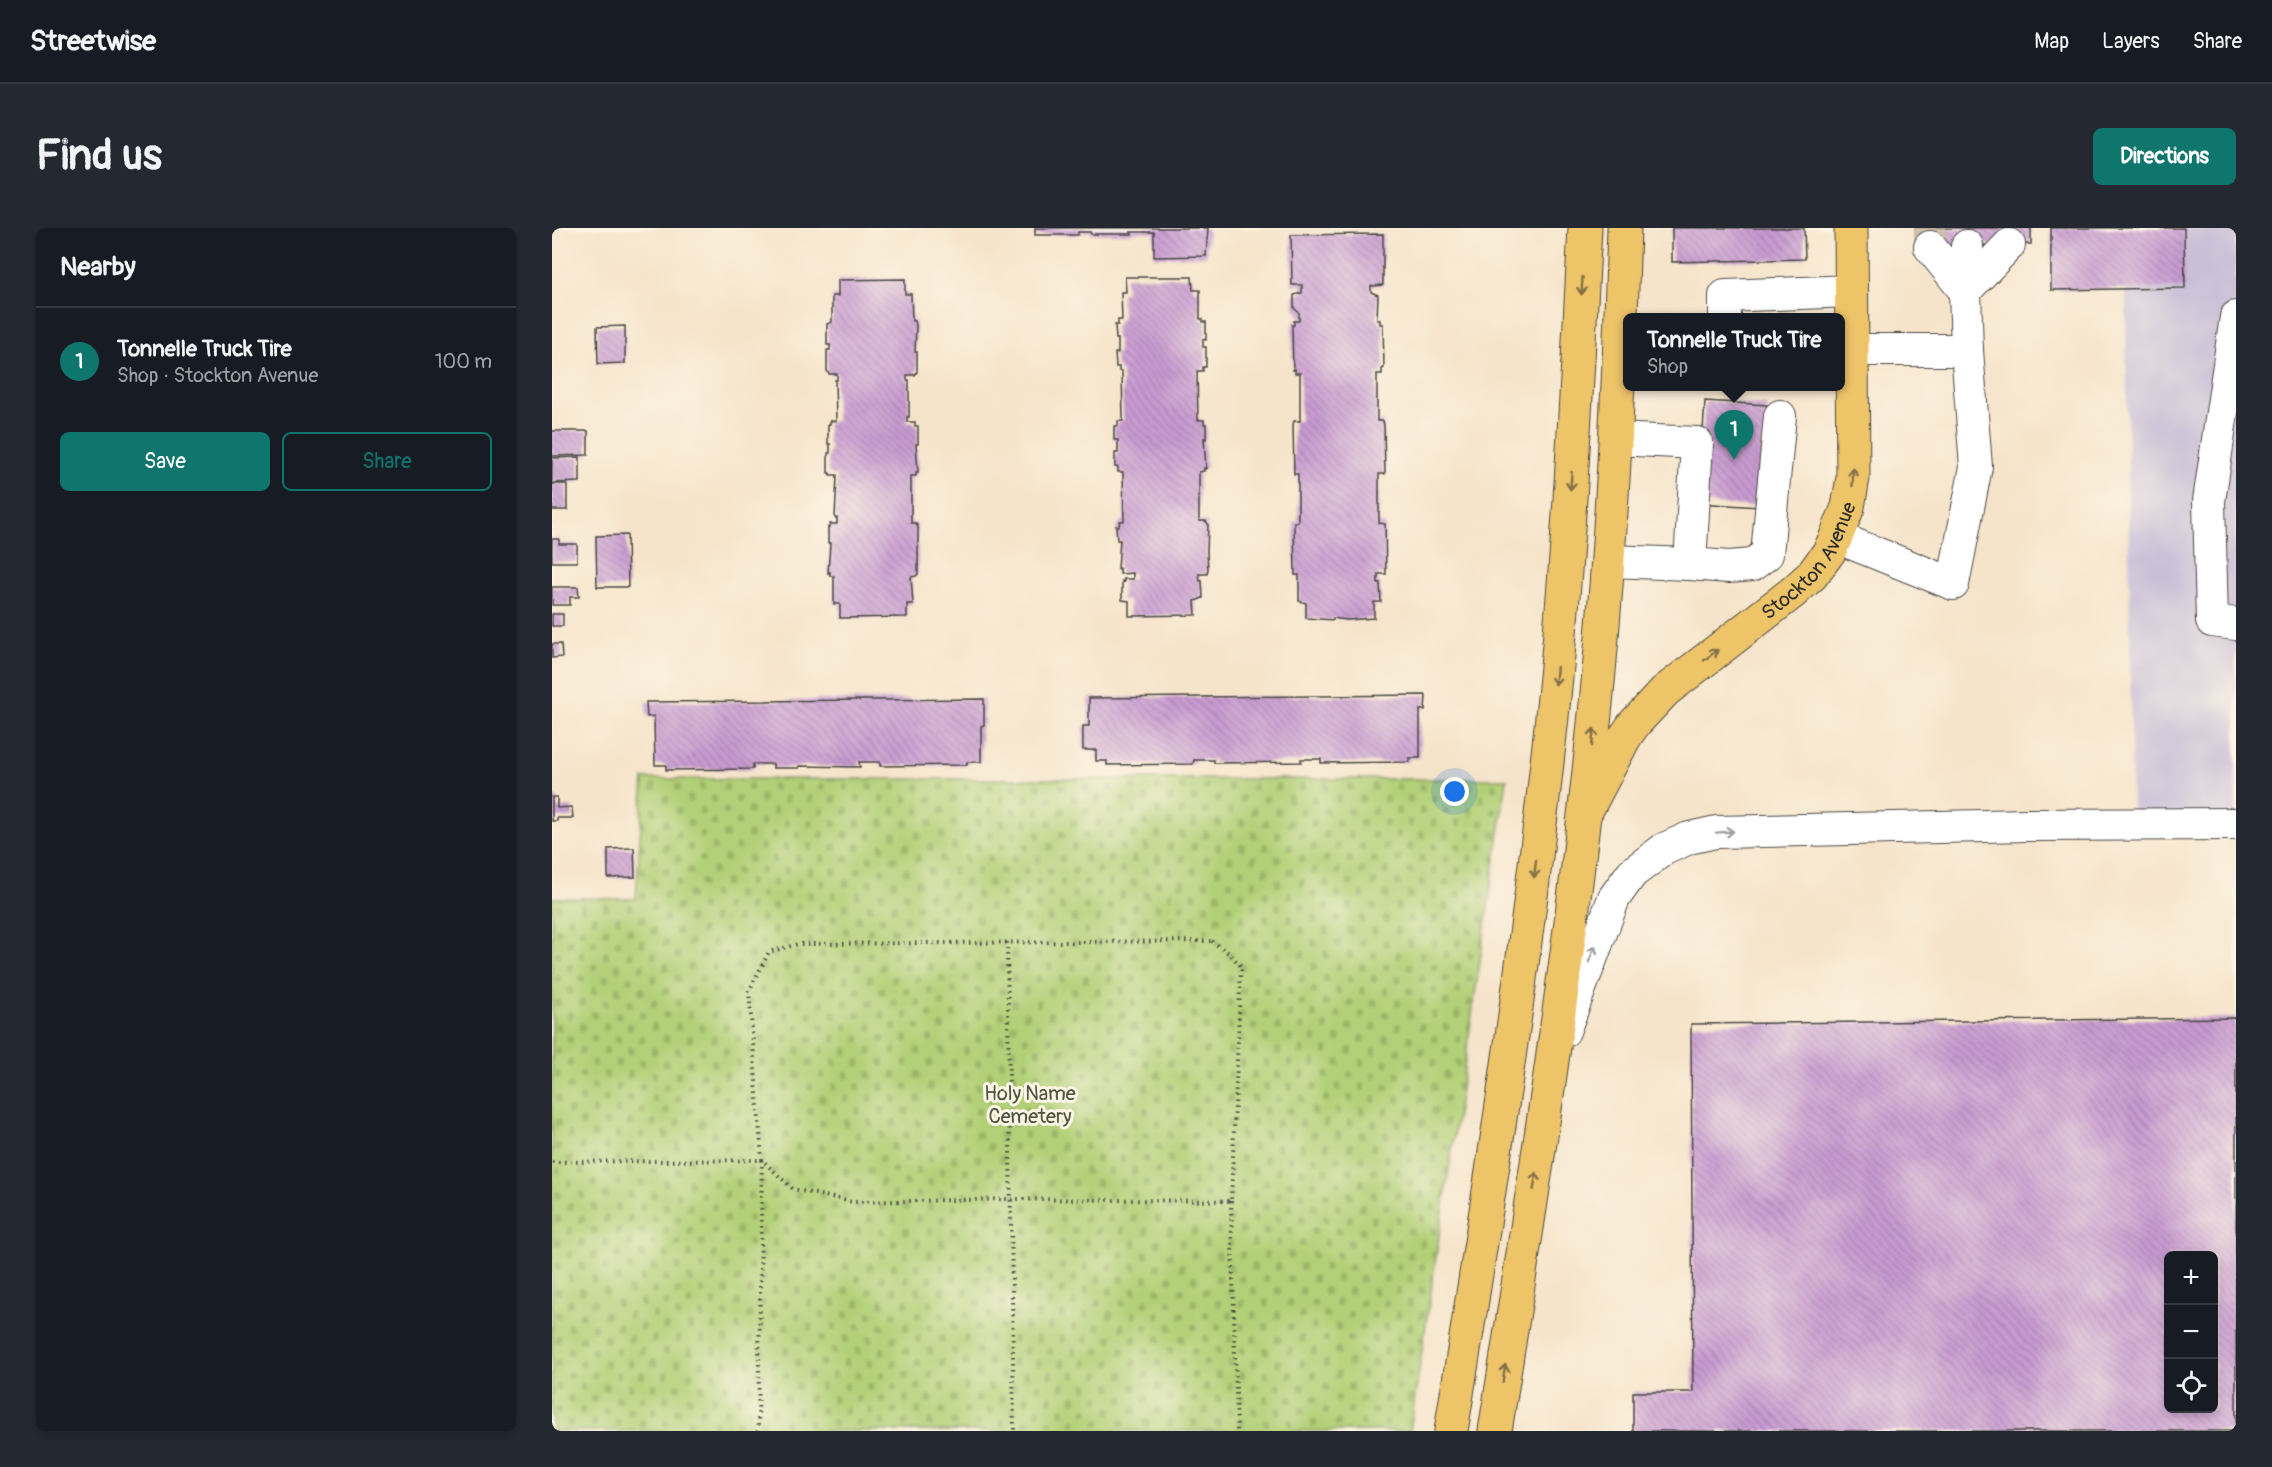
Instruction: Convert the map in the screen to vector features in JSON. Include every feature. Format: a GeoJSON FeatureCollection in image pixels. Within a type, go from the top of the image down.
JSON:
{"type":"FeatureCollection","features":[{"type":"Feature","properties":{"kind":"main road"},"geometry":{"type":"LineString","coordinates":[[1451,1431],[1516,1021],[1546,779],[1568,529],[1585,228]]}},
{"type":"Feature","properties":{"kind":"main road"},"geometry":{"type":"LineString","coordinates":[[1624,228],[1624,313]]}},
{"type":"Feature","properties":{"kind":"main road","name":"Stockton Avenue"},"geometry":{"type":"LineString","coordinates":[[1584,816],[1617,751],[1634,724],[1665,691],[1801,585],[1821,564],[1836,537],[1848,507],[1853,478],[1851,228]]}},
{"type":"Feature","properties":{"kind":"main road"},"geometry":{"type":"LineString","coordinates":[[1495,1431],[1551,1068],[1584,816],[1595,713],[1623,361]]}},
{"type":"Feature","properties":{"kind":"lane"},"geometry":{"type":"LineString","coordinates":[[1965,291],[2010,245]]}},
{"type":"Feature","properties":{"kind":"lane"},"geometry":{"type":"LineString","coordinates":[[1836,537],[1953,584],[1976,467],[1967,350],[1965,291],[1967,246]]}},
{"type":"Feature","properties":{"kind":"lane"},"geometry":{"type":"LineString","coordinates":[[1930,247],[1965,291]]}},
{"type":"Feature","properties":{"kind":"lane"},"geometry":{"type":"LineString","coordinates":[[1725,313],[1725,296],[1851,291]]}},
{"type":"Feature","properties":{"kind":"lane"},"geometry":{"type":"LineString","coordinates":[[2236,317],[2209,501],[2212,621],[2236,624]]}},
{"type":"Feature","properties":{"kind":"lane"},"geometry":{"type":"LineString","coordinates":[[1852,350],[1967,350]]}},
{"type":"Feature","properties":{"kind":"lane"},"geometry":{"type":"LineString","coordinates":[[1608,561],[1729,567],[1752,565],[1767,554],[1780,416]]}},
{"type":"Feature","properties":{"kind":"lane"},"geometry":{"type":"LineString","coordinates":[[1616,439],[1697,443],[1690,564]]}},
{"type":"Feature","properties":{"kind":"lane"},"geometry":{"type":"LineString","coordinates":[[1551,1068],[1611,903],[1624,882],[1652,857],[1689,838],[1716,832],[2028,825],[2236,824]]}},
{"type":"Feature","properties":{"kind":"path"},"geometry":{"type":"LineString","coordinates":[[758,1431],[762,1160],[750,991],[769,952],[798,944],[1212,941],[1230,954],[1241,966],[1231,1201],[1237,1431]]}},
{"type":"Feature","properties":{"kind":"path"},"geometry":{"type":"LineString","coordinates":[[1007,942],[1014,1431]]}},
{"type":"Feature","properties":{"kind":"path"},"geometry":{"type":"LineString","coordinates":[[552,1162],[762,1160],[793,1189],[852,1202],[1011,1199],[1231,1201]]}},
{"type":"Feature","properties":{"kind":"shaded area"},"geometry":{"type":"Polygon","coordinates":[[[2125,228],[2236,228],[2236,820],[2132,823],[2125,228]]]}},
{"type":"Feature","properties":{"kind":"green space","name":"Holy Name Cemetery"},"geometry":{"type":"Polygon","coordinates":[[[644,779],[1507,779],[1410,1431],[552,1431],[552,898],[636,899],[644,779]]]}},
{"type":"Feature","properties":{"kind":"building"},"geometry":{"type":"Polygon","coordinates":[[[1035,228],[1208,228],[1206,256],[1154,257],[1154,232],[1091,234],[1090,232],[1078,232],[1078,235],[1035,235],[1035,228]]]}},
{"type":"Feature","properties":{"kind":"building"},"geometry":{"type":"Polygon","coordinates":[[[1672,228],[1804,228],[1805,259],[1672,262],[1672,228]]]}},
{"type":"Feature","properties":{"kind":"building"},"geometry":{"type":"Polygon","coordinates":[[[1915,228],[2031,228],[2031,244],[1915,247],[1915,228]]]}},
{"type":"Feature","properties":{"kind":"building"},"geometry":{"type":"Polygon","coordinates":[[[2051,228],[2184,228],[2185,288],[2051,290],[2051,228]]]}},
{"type":"Feature","properties":{"kind":"building"},"geometry":{"type":"Polygon","coordinates":[[[1383,234],[1383,285],[1371,286],[1371,292],[1378,295],[1377,320],[1383,324],[1384,368],[1382,374],[1377,374],[1377,421],[1383,421],[1384,425],[1385,474],[1379,474],[1379,523],[1385,524],[1386,574],[1378,574],[1381,602],[1374,602],[1374,618],[1347,620],[1333,618],[1333,620],[1306,618],[1306,603],[1299,601],[1299,575],[1295,575],[1294,522],[1298,522],[1298,474],[1294,474],[1293,425],[1294,421],[1300,421],[1300,373],[1295,373],[1295,369],[1293,370],[1292,325],[1294,321],[1299,321],[1299,313],[1294,308],[1294,295],[1302,293],[1302,285],[1292,285],[1291,235],[1383,234]]]}},
{"type":"Feature","properties":{"kind":"building"},"geometry":{"type":"Polygon","coordinates":[[[1125,277],[1192,277],[1193,290],[1200,290],[1200,319],[1206,322],[1206,340],[1203,339],[1203,347],[1206,347],[1206,367],[1203,367],[1203,371],[1197,371],[1198,420],[1204,420],[1206,424],[1206,439],[1204,438],[1206,469],[1199,472],[1199,521],[1206,521],[1208,524],[1208,569],[1207,574],[1199,574],[1200,581],[1202,581],[1203,598],[1195,601],[1196,615],[1129,616],[1129,601],[1122,600],[1122,581],[1133,579],[1133,573],[1120,574],[1120,569],[1118,569],[1120,540],[1117,540],[1116,526],[1119,526],[1120,521],[1124,521],[1123,472],[1118,472],[1118,467],[1115,467],[1118,440],[1114,440],[1114,426],[1118,426],[1118,421],[1123,421],[1122,371],[1116,367],[1115,353],[1118,353],[1118,339],[1116,339],[1115,325],[1118,325],[1118,320],[1122,320],[1121,292],[1126,292],[1125,277]]]}},
{"type":"Feature","properties":{"kind":"building"},"geometry":{"type":"Polygon","coordinates":[[[905,279],[905,294],[911,294],[912,321],[915,321],[916,325],[915,352],[917,352],[917,372],[915,375],[907,375],[909,417],[907,417],[907,422],[915,422],[915,426],[918,426],[918,444],[916,444],[918,472],[916,476],[911,476],[911,523],[916,523],[918,528],[918,574],[911,577],[913,604],[907,604],[907,617],[840,618],[840,604],[834,604],[834,576],[828,573],[830,543],[828,543],[828,527],[830,524],[837,524],[837,518],[835,518],[837,475],[828,473],[830,444],[828,444],[828,424],[830,421],[836,421],[835,380],[837,380],[837,374],[829,374],[827,371],[827,350],[830,350],[830,345],[827,345],[827,324],[832,322],[832,296],[838,296],[838,280],[905,279]]]}},
{"type":"Feature","properties":{"kind":"building"},"geometry":{"type":"Polygon","coordinates":[[[625,326],[625,363],[598,364],[597,327],[625,326]]]}},
{"type":"Feature","properties":{"kind":"building"},"geometry":{"type":"Polygon","coordinates":[[[1705,401],[1767,405],[1759,507],[1698,503],[1705,401]]]}},
{"type":"Feature","properties":{"kind":"building"},"geometry":{"type":"Polygon","coordinates":[[[552,431],[588,431],[588,455],[552,456],[552,431]]]}},
{"type":"Feature","properties":{"kind":"building"},"geometry":{"type":"Polygon","coordinates":[[[580,457],[580,482],[552,483],[552,458],[580,457]]]}},
{"type":"Feature","properties":{"kind":"building"},"geometry":{"type":"Polygon","coordinates":[[[552,484],[567,484],[567,510],[552,510],[552,484]]]}},
{"type":"Feature","properties":{"kind":"building"},"geometry":{"type":"Polygon","coordinates":[[[627,535],[628,587],[597,587],[596,536],[627,535]]]}},
{"type":"Feature","properties":{"kind":"building"},"geometry":{"type":"Polygon","coordinates":[[[552,539],[559,539],[559,544],[577,544],[577,562],[552,562],[552,539]]]}},
{"type":"Feature","properties":{"kind":"building"},"geometry":{"type":"Polygon","coordinates":[[[552,587],[578,587],[579,597],[570,597],[570,605],[552,605],[552,587]]]}},
{"type":"Feature","properties":{"kind":"building"},"geometry":{"type":"Polygon","coordinates":[[[552,614],[563,614],[563,626],[552,626],[552,614]]]}},
{"type":"Feature","properties":{"kind":"building"},"geometry":{"type":"Polygon","coordinates":[[[552,644],[561,644],[562,657],[552,658],[552,644]]]}},
{"type":"Feature","properties":{"kind":"building"},"geometry":{"type":"Polygon","coordinates":[[[1426,695],[1425,710],[1420,710],[1420,758],[1409,758],[1409,762],[1321,763],[1321,759],[1301,759],[1301,762],[1214,763],[1214,760],[1194,760],[1193,764],[1107,765],[1107,761],[1096,761],[1096,750],[1083,750],[1083,726],[1089,726],[1089,698],[1426,695]]]}},
{"type":"Feature","properties":{"kind":"building"},"geometry":{"type":"Polygon","coordinates":[[[984,699],[981,762],[967,762],[967,765],[880,766],[880,762],[859,762],[860,767],[799,766],[799,768],[773,768],[773,764],[753,764],[753,769],[666,770],[666,765],[655,765],[654,716],[647,717],[646,702],[984,699]]]}},
{"type":"Feature","properties":{"kind":"building"},"geometry":{"type":"Polygon","coordinates":[[[552,797],[557,797],[557,808],[572,807],[573,818],[557,818],[557,821],[552,821],[552,797]]]}},
{"type":"Feature","properties":{"kind":"building"},"geometry":{"type":"Polygon","coordinates":[[[634,848],[635,877],[608,878],[608,849],[634,848]]]}},
{"type":"Feature","properties":{"kind":"building"},"geometry":{"type":"Polygon","coordinates":[[[2236,1018],[2236,1431],[1633,1431],[1633,1392],[1693,1392],[1691,1024],[2236,1018]]]}},
{"type":"Feature","properties":{"kind":"tunnel"},"geometry":{"type":"LineString","coordinates":[[1930,228],[1930,247]]}},
{"type":"Feature","properties":{"kind":"place","name":"Tonnelle Truck Tire"},"geometry":{"type":"Point","coordinates":[1734,460]}}]}
